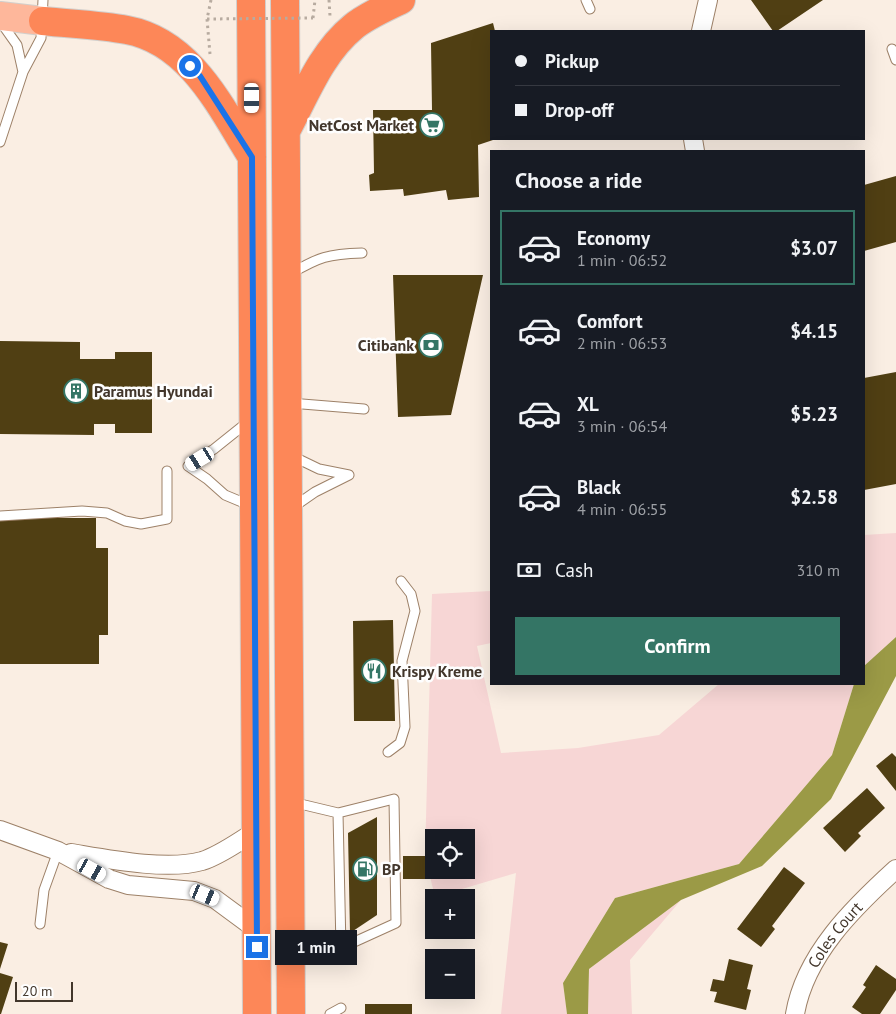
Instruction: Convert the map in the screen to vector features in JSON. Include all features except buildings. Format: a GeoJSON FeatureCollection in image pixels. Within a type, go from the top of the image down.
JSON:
{"type":"FeatureCollection","features":[{"type":"Feature","properties":{"kind":"highway"},"geometry":{"type":"LineString","coordinates":[[251,0],[257,1014]]}},
{"type":"Feature","properties":{"kind":"highway"},"geometry":{"type":"LineString","coordinates":[[285,0],[291,1014]]}},
{"type":"Feature","properties":{"kind":"highway"},"geometry":{"type":"LineString","coordinates":[[285,132],[323,62],[340,40],[354,26],[401,0]]}},
{"type":"Feature","properties":{"kind":"highway"},"geometry":{"type":"LineString","coordinates":[[43,10],[128,30],[156,40],[179,56],[200,76],[252,157]]}},
{"type":"Feature","properties":{"kind":"main road"},"geometry":{"type":"LineString","coordinates":[[0,16],[43,10]]}},
{"type":"Feature","properties":{"kind":"street"},"geometry":{"type":"LineString","coordinates":[[701,30],[708,0]]}},
{"type":"Feature","properties":{"kind":"street"},"geometry":{"type":"LineString","coordinates":[[0,830],[58,851],[108,879],[128,885],[194,891],[215,899],[257,930]]}},
{"type":"Feature","properties":{"kind":"street"},"geometry":{"type":"LineString","coordinates":[[58,851],[117,861],[182,864],[202,860],[218,853],[256,830]]}},
{"type":"Feature","properties":{"kind":"street","name":"Coles Court"},"geometry":{"type":"LineString","coordinates":[[795,1014],[807,973],[819,952],[873,890],[896,869]]}},
{"type":"Feature","properties":{"kind":"lane"},"geometry":{"type":"LineString","coordinates":[[586,0],[590,9]]}},
{"type":"Feature","properties":{"kind":"lane"},"geometry":{"type":"LineString","coordinates":[[0,142],[23,72],[40,38],[43,10]]}},
{"type":"Feature","properties":{"kind":"lane"},"geometry":{"type":"LineString","coordinates":[[0,21],[17,45],[23,72]]}},
{"type":"Feature","properties":{"kind":"lane"},"geometry":{"type":"LineString","coordinates":[[892,49],[896,60]]}},
{"type":"Feature","properties":{"kind":"lane"},"geometry":{"type":"LineString","coordinates":[[288,276],[316,259],[331,254],[362,253]]}},
{"type":"Feature","properties":{"kind":"lane"},"geometry":{"type":"LineString","coordinates":[[287,403],[364,409]]}},
{"type":"Feature","properties":{"kind":"lane"},"geometry":{"type":"LineString","coordinates":[[253,418],[214,450],[188,466],[207,479],[225,496],[254,507]]}},
{"type":"Feature","properties":{"kind":"lane"},"geometry":{"type":"LineString","coordinates":[[288,454],[319,469],[349,475],[314,492],[288,511]]}},
{"type":"Feature","properties":{"kind":"lane"},"geometry":{"type":"LineString","coordinates":[[0,516],[82,511],[107,513],[125,521],[141,524],[167,519],[167,470]]}},
{"type":"Feature","properties":{"kind":"lane"},"geometry":{"type":"LineString","coordinates":[[388,752],[400,743],[405,727],[402,662],[415,611],[411,594],[401,582]]}},
{"type":"Feature","properties":{"kind":"lane"},"geometry":{"type":"LineString","coordinates":[[290,801],[338,813],[394,799],[396,923],[341,948],[291,959]]}},
{"type":"Feature","properties":{"kind":"lane"},"geometry":{"type":"LineString","coordinates":[[338,813],[341,948]]}},
{"type":"Feature","properties":{"kind":"lane"},"geometry":{"type":"LineString","coordinates":[[40,924],[44,890],[58,851]]}},
{"type":"Feature","properties":{"kind":"lane"},"geometry":{"type":"LineString","coordinates":[[330,1014],[341,1008]]}},
{"type":"Feature","properties":{"kind":"path"},"geometry":{"type":"LineString","coordinates":[[210,55],[207,19],[211,0]]}},
{"type":"Feature","properties":{"kind":"path"},"geometry":{"type":"LineString","coordinates":[[207,19],[313,18],[315,0]]}},
{"type":"Feature","properties":{"kind":"shaded area"},"geometry":{"type":"Polygon","coordinates":[[[896,533],[896,637],[865,665],[865,535],[896,533]]]}},
{"type":"Feature","properties":{"kind":"shaded area"},"geometry":{"type":"Polygon","coordinates":[[[490,591],[490,643],[477,646],[501,753],[578,748],[659,735],[718,685],[854,685],[832,755],[739,864],[615,898],[563,983],[567,1014],[501,1014],[516,873],[462,889],[433,889],[431,879],[475,879],[475,829],[426,829],[432,594],[490,591]]]}},
{"type":"Feature","properties":{"kind":"shaded area"},"geometry":{"type":"Polygon","coordinates":[[[896,637],[896,676],[831,799],[762,866],[681,900],[589,969],[588,1014],[567,1014],[563,983],[615,898],[739,864],[832,755],[854,685],[865,685],[865,665],[896,637]]]}},
{"type":"Feature","properties":{"kind":"shaded area"},"geometry":{"type":"Polygon","coordinates":[[[681,900],[630,960],[632,1014],[588,1014],[589,969],[681,900]]]}},
{"type":"Feature","properties":{"kind":"place","name":"NetCost Market"},"geometry":{"type":"Point","coordinates":[432,125]}},
{"type":"Feature","properties":{"kind":"place","name":"Citibank"},"geometry":{"type":"Point","coordinates":[431,345]}},
{"type":"Feature","properties":{"kind":"place","name":"Paramus Hyundai"},"geometry":{"type":"Point","coordinates":[76,391]}},
{"type":"Feature","properties":{"kind":"place","name":"Krispy Kreme"},"geometry":{"type":"Point","coordinates":[374,671]}},
{"type":"Feature","properties":{"kind":"place","name":"BP"},"geometry":{"type":"Point","coordinates":[365,869]}},
{"type":"Feature","properties":{"kind":"route"},"geometry":{"type":"LineString","coordinates":[[190,66],[200,76],[215,98],[252,157],[257,947]]}}]}
